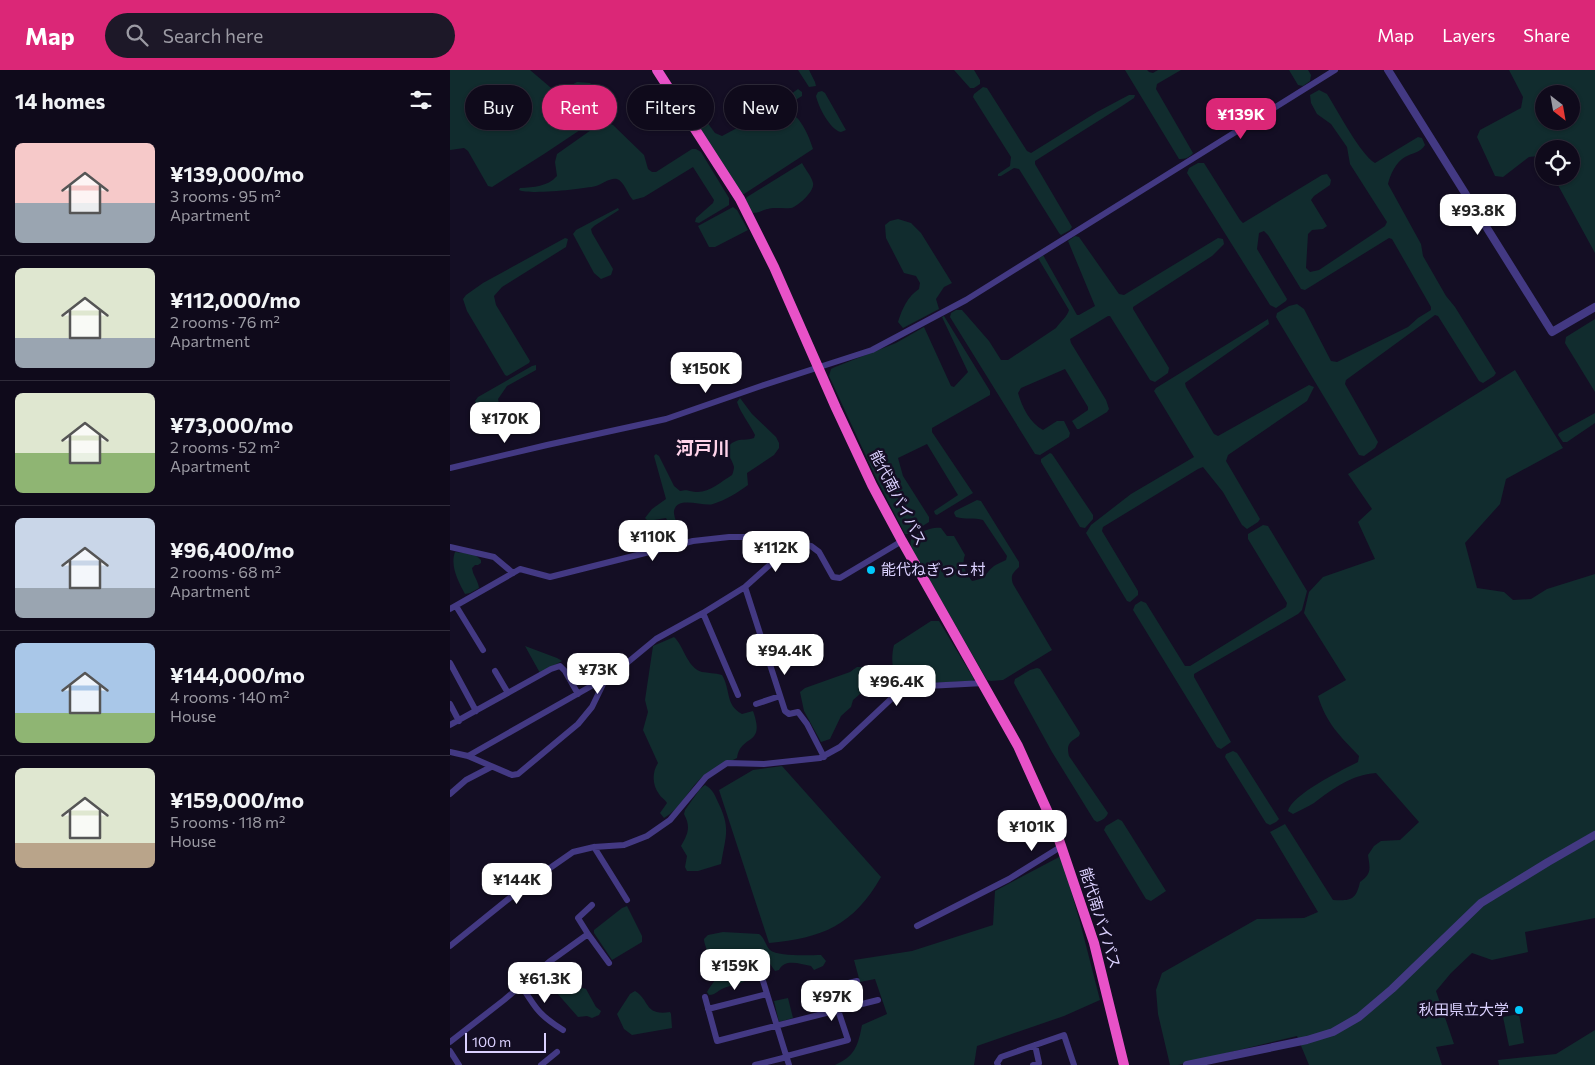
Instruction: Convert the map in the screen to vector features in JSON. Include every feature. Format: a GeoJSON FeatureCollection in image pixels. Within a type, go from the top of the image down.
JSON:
{"type":"FeatureCollection","features":[{"type":"Feature","properties":{"kind":"highway","name":"能代南バイパス"},"geometry":{"type":"LineString","coordinates":[[657,70],[740,199],[774,267],[840,417],[902,541],[1018,746],[1062,846],[1094,943],[1124,1065]]}},
{"type":"Feature","properties":{"kind":"street"},"geometry":{"type":"LineString","coordinates":[[450,468],[666,420],[872,350],[966,300],[1335,70]]}},
{"type":"Feature","properties":{"kind":"street"},"geometry":{"type":"LineString","coordinates":[[1388,70],[1552,332],[1595,307]]}},
{"type":"Feature","properties":{"kind":"street"},"geometry":{"type":"LineString","coordinates":[[483,650],[453,608],[520,569],[550,577],[693,541],[729,537],[773,537],[811,546],[818,552],[834,577],[840,578],[902,541]]}},
{"type":"Feature","properties":{"kind":"street"},"geometry":{"type":"LineString","coordinates":[[468,756],[607,677],[628,663],[656,639],[745,587],[794,543]]}},
{"type":"Feature","properties":{"kind":"street"},"geometry":{"type":"LineString","coordinates":[[450,546],[494,557],[513,573]]}},
{"type":"Feature","properties":{"kind":"street"},"geometry":{"type":"LineString","coordinates":[[745,587],[785,711],[789,714],[798,712],[807,724],[824,757]]}},
{"type":"Feature","properties":{"kind":"street"},"geometry":{"type":"LineString","coordinates":[[703,613],[738,695]]}},
{"type":"Feature","properties":{"kind":"street"},"geometry":{"type":"LineString","coordinates":[[450,663],[476,711]]}},
{"type":"Feature","properties":{"kind":"street"},"geometry":{"type":"LineString","coordinates":[[450,726],[551,669],[560,666],[565,671],[578,694]]}},
{"type":"Feature","properties":{"kind":"street"},"geometry":{"type":"LineString","coordinates":[[495,671],[508,693]]}},
{"type":"Feature","properties":{"kind":"street"},"geometry":{"type":"LineString","coordinates":[[450,752],[468,756],[512,775],[518,774],[578,724],[592,707],[607,677]]}},
{"type":"Feature","properties":{"kind":"street"},"geometry":{"type":"LineString","coordinates":[[450,946],[544,871],[573,852],[594,847],[624,845],[647,836],[670,820],[706,777],[727,764],[764,764],[824,757],[840,747],[891,699],[908,687],[984,683]]}},
{"type":"Feature","properties":{"kind":"street"},"geometry":{"type":"LineString","coordinates":[[756,704],[780,696]]}},
{"type":"Feature","properties":{"kind":"street"},"geometry":{"type":"LineString","coordinates":[[450,704],[459,720]]}},
{"type":"Feature","properties":{"kind":"street"},"geometry":{"type":"LineString","coordinates":[[450,794],[466,780],[492,767]]}},
{"type":"Feature","properties":{"kind":"street"},"geometry":{"type":"LineString","coordinates":[[1187,1065],[1235,1056],[1333,1032],[1359,1017],[1392,989],[1481,903],[1595,835]]}},
{"type":"Feature","properties":{"kind":"street"},"geometry":{"type":"LineString","coordinates":[[916,926],[1009,879],[1062,846]]}},
{"type":"Feature","properties":{"kind":"street"},"geometry":{"type":"LineString","coordinates":[[594,847],[627,900]]}},
{"type":"Feature","properties":{"kind":"street"},"geometry":{"type":"LineString","coordinates":[[592,905],[578,918],[609,963]]}},
{"type":"Feature","properties":{"kind":"street"},"geometry":{"type":"LineString","coordinates":[[450,1042],[549,962],[588,934]]}},
{"type":"Feature","properties":{"kind":"street"},"geometry":{"type":"LineString","coordinates":[[759,968],[789,1065]]}},
{"type":"Feature","properties":{"kind":"street"},"geometry":{"type":"LineString","coordinates":[[755,1065],[848,1040],[832,987],[857,980]]}},
{"type":"Feature","properties":{"kind":"street"},"geometry":{"type":"LineString","coordinates":[[521,985],[544,1018],[563,1030]]}},
{"type":"Feature","properties":{"kind":"street"},"geometry":{"type":"LineString","coordinates":[[708,1009],[768,994]]}},
{"type":"Feature","properties":{"kind":"street"},"geometry":{"type":"LineString","coordinates":[[705,996],[717,1040],[878,1000]]}},
{"type":"Feature","properties":{"kind":"street"},"geometry":{"type":"LineString","coordinates":[[998,1065],[997,1063],[1001,1057],[1064,1035],[1074,1065]]}},
{"type":"Feature","properties":{"kind":"street"},"geometry":{"type":"LineString","coordinates":[[1033,1065],[1039,1063],[1035,1045]]}},
{"type":"Feature","properties":{"kind":"street"},"geometry":{"type":"LineString","coordinates":[[450,1051],[459,1065]]}},
{"type":"Feature","properties":{"kind":"street"},"geometry":{"type":"LineString","coordinates":[[542,1065],[558,1052]]}},
{"type":"Feature","properties":{"kind":"street"},"geometry":{"type":"LineString","coordinates":[[1235,1056],[1237,1065]]}},
{"type":"Feature","properties":{"kind":"green space"},"geometry":{"type":"Polygon","coordinates":[[[450,70],[530,70],[548,85],[542,85],[542,130],[580,130],[492,187],[488,186],[468,151],[464,148],[450,150],[450,70]]]}},
{"type":"Feature","properties":{"kind":"green space"},"geometry":{"type":"Polygon","coordinates":[[[798,70],[809,70],[816,86],[809,87],[798,70]]]}},
{"type":"Feature","properties":{"kind":"green space"},"geometry":{"type":"Polygon","coordinates":[[[954,70],[974,70],[980,80],[980,84],[970,88],[954,70]]]}},
{"type":"Feature","properties":{"kind":"green space"},"geometry":{"type":"Polygon","coordinates":[[[1125,70],[1147,70],[1153,73],[1158,70],[1181,70],[1157,84],[1156,89],[1193,153],[1190,156],[1179,159],[1125,70]]]}},
{"type":"Feature","properties":{"kind":"green space"},"geometry":{"type":"Polygon","coordinates":[[[1289,70],[1308,70],[1311,75],[1310,81],[1303,86],[1298,85],[1289,70]]]}},
{"type":"Feature","properties":{"kind":"green space"},"geometry":{"type":"Polygon","coordinates":[[[1509,70],[1595,70],[1595,253],[1558,185],[1580,185],[1580,140],[1535,140],[1535,156],[1529,157],[1503,177],[1495,176],[1477,137],[1480,130],[1521,108],[1523,97],[1509,70]]]}},
{"type":"Feature","properties":{"kind":"green space"},"geometry":{"type":"Polygon","coordinates":[[[577,82],[590,83],[592,85],[572,85],[577,82]]]}},
{"type":"Feature","properties":{"kind":"green space"},"geometry":{"type":"Polygon","coordinates":[[[983,87],[987,88],[1027,151],[1031,153],[1097,112],[1129,95],[1135,95],[1134,98],[1122,106],[1035,161],[1072,227],[1070,230],[1061,235],[1059,233],[1019,169],[1014,168],[998,176],[998,174],[1010,166],[1011,157],[973,97],[983,87]]]}},
{"type":"Feature","properties":{"kind":"green space"},"geometry":{"type":"Polygon","coordinates":[[[798,89],[802,92],[802,96],[797,99],[798,89]]]}},
{"type":"Feature","properties":{"kind":"green space"},"geometry":{"type":"Polygon","coordinates":[[[1319,90],[1327,94],[1356,142],[1375,163],[1418,137],[1422,138],[1425,145],[1421,150],[1405,157],[1396,165],[1388,184],[1421,244],[1423,256],[1446,296],[1455,307],[1496,373],[1483,383],[1479,381],[1438,316],[1435,315],[1346,380],[1345,384],[1378,442],[1375,448],[1364,456],[1359,455],[1276,317],[1277,313],[1289,306],[1297,304],[1304,309],[1331,361],[1337,362],[1408,327],[1431,310],[1431,307],[1392,239],[1389,238],[1305,290],[1301,289],[1268,235],[1264,231],[1259,233],[1257,249],[1287,299],[1276,308],[1270,305],[1187,173],[1189,168],[1198,163],[1204,163],[1243,223],[1322,175],[1327,174],[1331,180],[1330,185],[1311,200],[1327,226],[1323,229],[1312,230],[1308,234],[1306,268],[1310,272],[1319,270],[1385,226],[1387,222],[1350,164],[1347,147],[1331,124],[1317,114],[1311,103],[1310,95],[1319,90]]]}},
{"type":"Feature","properties":{"kind":"green space"},"geometry":{"type":"Polygon","coordinates":[[[822,91],[825,93],[846,130],[841,132],[837,130],[825,117],[816,96],[818,92],[822,91]]]}},
{"type":"Feature","properties":{"kind":"green space"},"geometry":{"type":"Polygon","coordinates":[[[798,118],[813,149],[744,194],[739,193],[700,130],[713,130],[722,136],[733,130],[797,130],[798,118]]]}},
{"type":"Feature","properties":{"kind":"green space"},"geometry":{"type":"Polygon","coordinates":[[[617,129],[644,155],[648,169],[652,172],[656,172],[692,149],[696,149],[701,152],[729,198],[729,205],[699,223],[695,222],[696,218],[714,200],[693,167],[644,197],[633,200],[622,182],[617,179],[580,189],[545,192],[519,190],[520,188],[535,187],[553,180],[557,176],[555,162],[557,154],[591,130],[617,129]]]}},
{"type":"Feature","properties":{"kind":"green space"},"geometry":{"type":"Polygon","coordinates":[[[802,163],[810,176],[813,186],[809,194],[802,201],[791,208],[770,208],[755,213],[748,208],[744,201],[747,197],[802,163]]]}},
{"type":"Feature","properties":{"kind":"green space"},"geometry":{"type":"Polygon","coordinates":[[[733,207],[737,210],[748,230],[715,247],[709,247],[698,226],[733,207]]]}},
{"type":"Feature","properties":{"kind":"green space"},"geometry":{"type":"Polygon","coordinates":[[[618,208],[619,210],[591,229],[613,269],[611,275],[601,279],[594,273],[573,234],[576,230],[618,208]]]}},
{"type":"Feature","properties":{"kind":"green space"},"geometry":{"type":"Polygon","coordinates":[[[898,219],[911,223],[921,233],[952,283],[944,287],[936,299],[939,309],[903,328],[898,322],[909,299],[919,289],[920,283],[916,276],[904,273],[886,238],[885,225],[890,221],[898,219]]]}},
{"type":"Feature","properties":{"kind":"green space"},"geometry":{"type":"Polygon","coordinates":[[[1075,236],[1079,237],[1119,294],[1124,295],[1218,238],[1223,239],[1224,244],[1212,256],[1133,307],[1169,368],[1168,373],[1155,382],[1150,380],[1110,316],[1108,316],[1070,339],[1106,400],[1109,409],[1107,412],[1077,429],[1072,421],[1088,410],[1088,407],[1065,369],[1021,388],[1018,393],[1024,409],[1038,427],[1043,430],[1057,421],[1064,421],[1070,433],[1069,437],[1040,455],[1035,454],[950,317],[951,313],[956,310],[962,310],[989,341],[1001,360],[1008,360],[1056,328],[1069,310],[1038,258],[1043,255],[1077,315],[1095,306],[1068,241],[1075,236]]]}},
{"type":"Feature","properties":{"kind":"green space"},"geometry":{"type":"Polygon","coordinates":[[[565,238],[568,239],[566,247],[502,287],[494,296],[496,305],[530,361],[507,376],[467,311],[463,299],[483,283],[565,238]]]}},
{"type":"Feature","properties":{"kind":"green space"},"geometry":{"type":"Polygon","coordinates":[[[944,316],[990,391],[990,395],[932,428],[932,432],[973,493],[937,515],[934,511],[958,495],[927,444],[898,458],[903,476],[929,517],[929,522],[910,534],[905,534],[877,480],[829,376],[831,369],[896,343],[924,327],[951,386],[954,387],[968,372],[942,317],[944,316]]]}},
{"type":"Feature","properties":{"kind":"green space"},"geometry":{"type":"Polygon","coordinates":[[[1268,319],[1269,324],[1185,383],[1214,434],[1218,436],[1309,385],[1314,387],[1307,401],[1228,455],[1226,461],[1260,519],[1247,529],[1242,525],[1223,492],[1203,467],[1103,527],[1102,531],[1138,591],[1138,595],[1130,602],[1127,601],[1086,533],[1091,525],[1131,494],[1194,457],[1154,391],[1268,319]]]}},
{"type":"Feature","properties":{"kind":"green space"},"geometry":{"type":"Polygon","coordinates":[[[1595,319],[1595,392],[1565,343],[1566,337],[1595,319]]]}},
{"type":"Feature","properties":{"kind":"green space"},"geometry":{"type":"Polygon","coordinates":[[[536,365],[536,370],[507,386],[498,399],[505,428],[503,430],[489,430],[485,427],[475,401],[478,397],[536,365]]]}},
{"type":"Feature","properties":{"kind":"green space"},"geometry":{"type":"Polygon","coordinates":[[[1515,370],[1563,448],[1506,479],[1500,504],[1465,543],[1477,588],[1504,592],[1513,600],[1531,599],[1547,589],[1595,574],[1595,918],[1525,932],[1528,952],[1492,960],[1472,953],[1451,973],[1436,991],[1454,1044],[1436,1047],[1442,1065],[1309,1065],[1297,1036],[1178,1065],[1170,1065],[1158,1014],[1156,990],[1162,973],[1257,919],[1304,918],[1318,912],[1270,832],[1285,824],[1333,900],[1344,900],[1352,898],[1357,893],[1360,882],[1367,876],[1370,867],[1368,855],[1374,846],[1381,841],[1400,840],[1419,822],[1376,773],[1351,779],[1293,814],[1288,811],[1291,805],[1307,791],[1358,762],[1359,756],[1334,729],[1321,706],[1318,696],[1346,680],[1304,613],[1309,592],[1323,577],[1375,559],[1358,522],[1372,509],[1348,474],[1515,370]]]}},
{"type":"Feature","properties":{"kind":"green space"},"geometry":{"type":"Polygon","coordinates":[[[740,398],[752,414],[776,437],[779,448],[774,455],[747,473],[748,485],[731,496],[709,505],[685,503],[676,506],[674,511],[675,517],[683,537],[680,541],[674,535],[666,518],[648,521],[645,518],[652,509],[666,499],[654,456],[656,454],[659,456],[674,486],[680,491],[706,491],[732,475],[734,467],[728,453],[728,447],[737,441],[754,438],[755,435],[737,402],[740,398]]]}},
{"type":"Feature","properties":{"kind":"green space"},"geometry":{"type":"Polygon","coordinates":[[[1595,413],[1595,423],[1567,442],[1563,442],[1558,435],[1559,433],[1595,413]]]}},
{"type":"Feature","properties":{"kind":"green space"},"geometry":{"type":"Polygon","coordinates":[[[1050,453],[1093,515],[1093,519],[1085,528],[1080,527],[1041,462],[1041,459],[1050,453]]]}},
{"type":"Feature","properties":{"kind":"green space"},"geometry":{"type":"Polygon","coordinates":[[[977,500],[981,501],[1019,562],[1019,567],[1012,576],[1013,584],[1052,650],[1003,680],[987,680],[911,548],[911,540],[916,535],[929,529],[941,528],[947,536],[954,536],[965,555],[964,566],[972,581],[983,577],[994,566],[1006,560],[1007,556],[983,520],[956,517],[955,511],[977,500]]]}},
{"type":"Feature","properties":{"kind":"green space"},"geometry":{"type":"Polygon","coordinates":[[[1263,525],[1268,526],[1307,591],[1302,610],[1298,614],[1194,674],[1231,742],[1221,749],[1217,747],[1133,610],[1135,605],[1141,601],[1146,603],[1185,666],[1190,666],[1286,607],[1287,603],[1248,539],[1248,534],[1263,525]]]}},
{"type":"Feature","properties":{"kind":"green space"},"geometry":{"type":"Polygon","coordinates":[[[455,552],[474,554],[481,560],[481,563],[472,568],[479,588],[470,593],[465,594],[457,579],[453,563],[455,552]]]}},
{"type":"Feature","properties":{"kind":"green space"},"geometry":{"type":"Polygon","coordinates":[[[931,621],[939,621],[974,679],[972,681],[907,684],[896,679],[892,662],[894,645],[931,621]]]}},
{"type":"Feature","properties":{"kind":"green space"},"geometry":{"type":"Polygon","coordinates":[[[674,637],[689,662],[697,670],[722,675],[733,706],[742,714],[753,711],[757,730],[755,735],[739,750],[737,758],[703,776],[675,810],[664,818],[660,813],[667,803],[660,795],[654,783],[655,770],[658,763],[643,730],[648,712],[645,700],[653,646],[674,637]]]}},
{"type":"Feature","properties":{"kind":"green space"},"geometry":{"type":"Polygon","coordinates":[[[525,646],[557,658],[562,661],[540,673],[525,646]]]}},
{"type":"Feature","properties":{"kind":"green space"},"geometry":{"type":"Polygon","coordinates":[[[857,667],[863,667],[867,688],[853,700],[851,707],[841,716],[830,739],[821,742],[804,711],[800,692],[805,688],[850,672],[857,667]]]}},
{"type":"Feature","properties":{"kind":"green space"},"geometry":{"type":"Polygon","coordinates":[[[1037,668],[1040,669],[1080,733],[1070,744],[1068,749],[1069,756],[1108,813],[1103,820],[1097,822],[1094,820],[1052,752],[1014,683],[1015,679],[1037,668]]]}},
{"type":"Feature","properties":{"kind":"green space"},"geometry":{"type":"Polygon","coordinates":[[[1233,751],[1237,753],[1279,819],[1276,822],[1270,825],[1266,823],[1225,757],[1226,754],[1233,751]]]}},
{"type":"Feature","properties":{"kind":"green space"},"geometry":{"type":"Polygon","coordinates":[[[782,766],[881,877],[859,907],[834,926],[820,933],[805,937],[769,943],[719,790],[753,770],[782,766]]]}},
{"type":"Feature","properties":{"kind":"green space"},"geometry":{"type":"Polygon","coordinates":[[[705,785],[715,795],[726,825],[726,838],[721,864],[698,871],[687,871],[685,867],[687,856],[681,846],[688,830],[684,814],[700,789],[705,785]]]}},
{"type":"Feature","properties":{"kind":"green space"},"geometry":{"type":"Polygon","coordinates":[[[1118,819],[1122,821],[1166,891],[1151,901],[1146,899],[1104,830],[1106,826],[1118,819]]]}},
{"type":"Feature","properties":{"kind":"green space"},"geometry":{"type":"Polygon","coordinates":[[[1061,856],[1100,1000],[1064,1016],[977,1046],[974,1065],[835,1065],[851,1054],[857,1045],[862,1025],[887,1014],[875,979],[860,982],[854,960],[912,951],[993,925],[995,891],[1061,856]]]}},
{"type":"Feature","properties":{"kind":"green space"},"geometry":{"type":"Polygon","coordinates":[[[627,906],[642,936],[642,942],[612,960],[594,933],[594,930],[627,906]]]}},
{"type":"Feature","properties":{"kind":"green space"},"geometry":{"type":"Polygon","coordinates":[[[723,932],[759,934],[763,937],[768,948],[774,952],[794,955],[821,955],[826,961],[823,966],[814,970],[811,966],[793,963],[785,964],[775,971],[768,961],[746,964],[742,967],[745,981],[709,995],[707,992],[716,978],[716,974],[704,939],[708,935],[723,932]]]}},
{"type":"Feature","properties":{"kind":"green space"},"geometry":{"type":"Polygon","coordinates":[[[579,987],[586,989],[596,1007],[601,1011],[599,1015],[592,1018],[587,1016],[578,1017],[556,992],[563,988],[571,990],[579,987]]]}},
{"type":"Feature","properties":{"kind":"green space"},"geometry":{"type":"Polygon","coordinates":[[[635,991],[656,1012],[670,1012],[672,1028],[632,1035],[624,1029],[617,1014],[630,994],[635,991]]]}},
{"type":"Feature","properties":{"kind":"green space"},"geometry":{"type":"Polygon","coordinates":[[[788,998],[793,1018],[779,1022],[774,1001],[788,998]]]}},
{"type":"Feature","properties":{"kind":"green space"},"geometry":{"type":"Polygon","coordinates":[[[1519,1014],[1524,1043],[1509,1046],[1503,1017],[1519,1014]]]}},
{"type":"Feature","properties":{"kind":"green space"},"geometry":{"type":"Polygon","coordinates":[[[1595,1030],[1595,1065],[1499,1065],[1498,1060],[1556,1054],[1595,1030]]]}},
{"type":"Feature","properties":{"kind":"place","name":"能代ねぎっこ村"},"geometry":{"type":"Point","coordinates":[871,570]}},
{"type":"Feature","properties":{"kind":"place","name":"秋田県立大学"},"geometry":{"type":"Point","coordinates":[1519,1010]}},
{"type":"Feature","properties":{"kind":"district","name":"河戸川"},"geometry":{"type":"Point","coordinates":[703,449]}}]}
